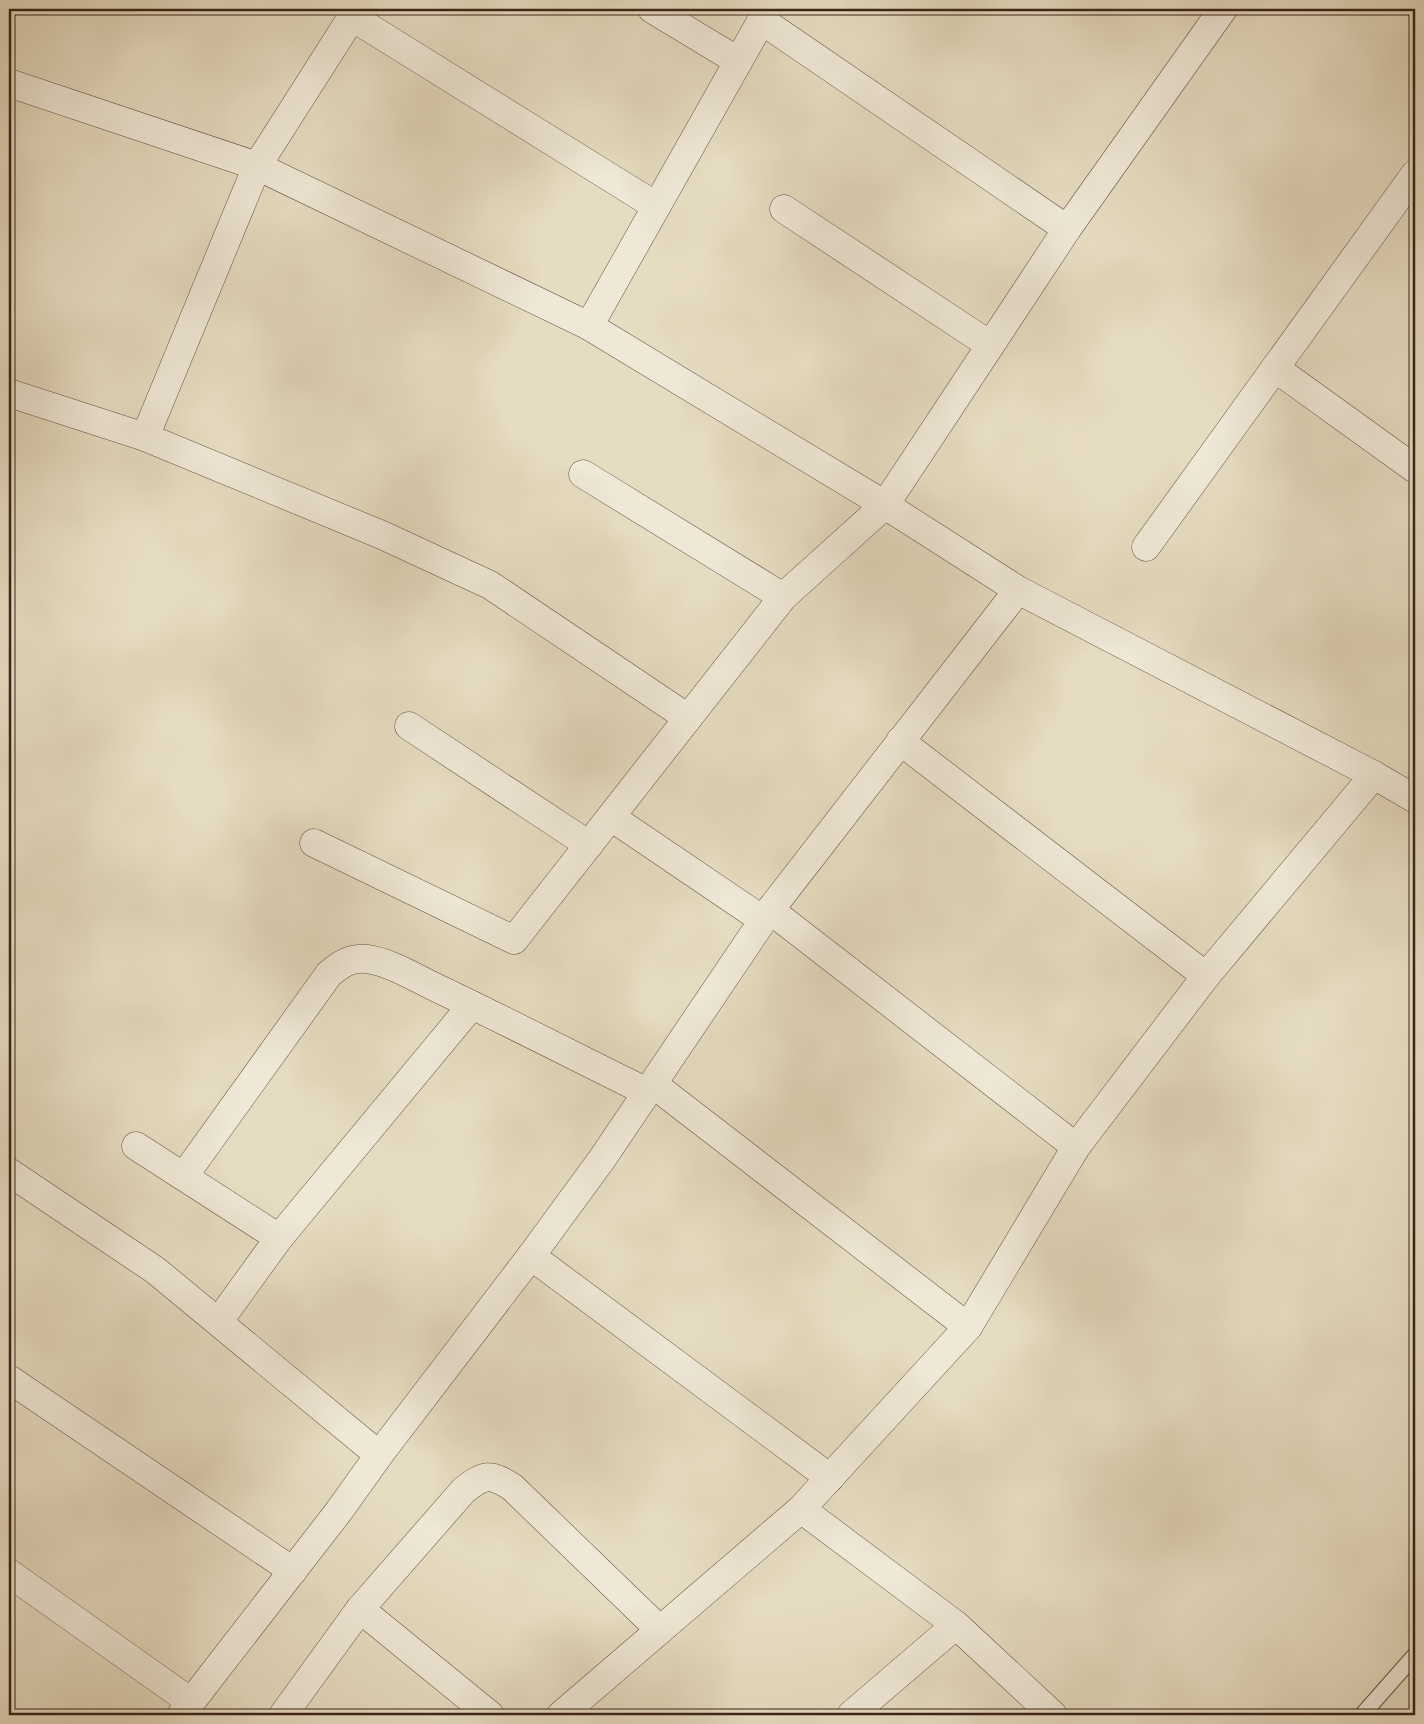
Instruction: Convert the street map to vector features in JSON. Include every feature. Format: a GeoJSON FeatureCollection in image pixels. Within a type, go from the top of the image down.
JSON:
{"type":"FeatureCollection","features":[{"type":"Feature","properties":{"kind":"street"},"geometry":{"type":"LineString","coordinates":[[652,9],[738,61]]}},
{"type":"Feature","properties":{"kind":"street"},"geometry":{"type":"LineString","coordinates":[[314,843],[514,940],[783,596],[885,505],[1067,229],[1224,9]]}},
{"type":"Feature","properties":{"kind":"street"},"geometry":{"type":"LineString","coordinates":[[145,437],[258,166],[355,13],[656,206]]}},
{"type":"Feature","properties":{"kind":"street"},"geometry":{"type":"LineString","coordinates":[[590,326],[764,14],[1067,229]]}},
{"type":"Feature","properties":{"kind":"street"},"geometry":{"type":"LineString","coordinates":[[9,82],[258,166],[590,326],[885,505],[1018,590],[1415,799]]}},
{"type":"Feature","properties":{"kind":"street"},"geometry":{"type":"LineString","coordinates":[[1146,547],[1415,174]]}},
{"type":"Feature","properties":{"kind":"street"},"geometry":{"type":"LineString","coordinates":[[784,209],[990,345]]}},
{"type":"Feature","properties":{"kind":"street"},"geometry":{"type":"LineString","coordinates":[[1275,368],[1415,469]]}},
{"type":"Feature","properties":{"kind":"street"},"geometry":{"type":"LineString","coordinates":[[9,393],[145,437],[382,535],[490,585],[688,718]]}},
{"type":"Feature","properties":{"kind":"street"},"geometry":{"type":"LineString","coordinates":[[583,474],[783,596]]}},
{"type":"Feature","properties":{"kind":"street"},"geometry":{"type":"LineString","coordinates":[[9,1573],[186,1708],[339,1511],[378,1455],[532,1256],[602,1159],[766,915],[1018,590]]}},
{"type":"Feature","properties":{"kind":"street"},"geometry":{"type":"LineString","coordinates":[[409,726],[589,845]]}},
{"type":"Feature","properties":{"kind":"street"},"geometry":{"type":"LineString","coordinates":[[900,741],[1206,976]]}},
{"type":"Feature","properties":{"kind":"street"},"geometry":{"type":"LineString","coordinates":[[561,1715],[802,1509],[968,1327],[1076,1147],[1206,976],[1374,776]]}},
{"type":"Feature","properties":{"kind":"street"},"geometry":{"type":"LineString","coordinates":[[611,817],[766,915],[1076,1147]]}},
{"type":"Feature","properties":{"kind":"street"},"geometry":{"type":"LineString","coordinates":[[184,1176],[329,974],[341,964],[354,959],[368,959],[386,964],[650,1088],[968,1327]]}},
{"type":"Feature","properties":{"kind":"street"},"geometry":{"type":"LineString","coordinates":[[219,1321],[279,1238],[472,1005]]}},
{"type":"Feature","properties":{"kind":"street"},"geometry":{"type":"LineString","coordinates":[[136,1146],[279,1238]]}},
{"type":"Feature","properties":{"kind":"street"},"geometry":{"type":"LineString","coordinates":[[9,1172],[155,1270],[219,1321],[378,1455]]}},
{"type":"Feature","properties":{"kind":"street"},"geometry":{"type":"LineString","coordinates":[[532,1256],[830,1478]]}},
{"type":"Feature","properties":{"kind":"street"},"geometry":{"type":"LineString","coordinates":[[9,1379],[293,1571]]}},
{"type":"Feature","properties":{"kind":"street"},"geometry":{"type":"LineString","coordinates":[[283,1715],[360,1609],[464,1490],[484,1477],[497,1478],[512,1487],[660,1630]]}},
{"type":"Feature","properties":{"kind":"street"},"geometry":{"type":"LineString","coordinates":[[802,1509],[956,1625],[1052,1715]]}},
{"type":"Feature","properties":{"kind":"street"},"geometry":{"type":"LineString","coordinates":[[360,1609],[490,1715]]}},
{"type":"Feature","properties":{"kind":"street"},"geometry":{"type":"LineString","coordinates":[[850,1715],[956,1625]]}},
{"type":"Feature","properties":{"kind":"lane"},"geometry":{"type":"LineString","coordinates":[[1362,1715],[1415,1655]]}}]}
